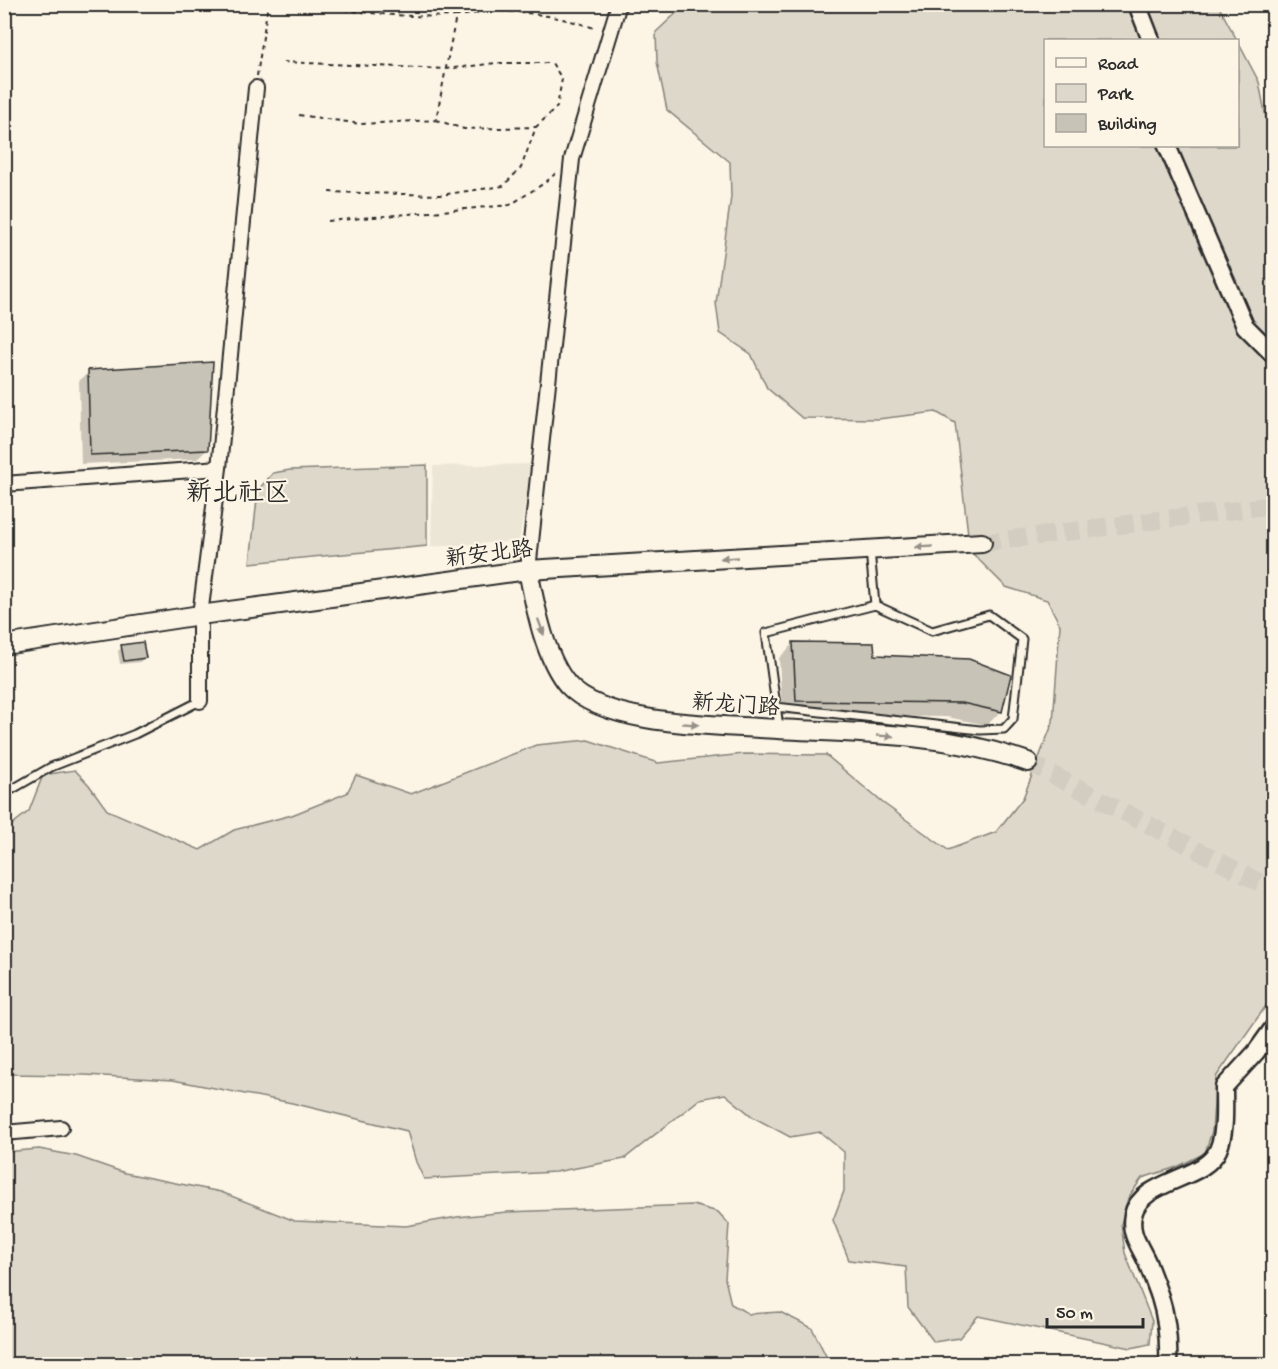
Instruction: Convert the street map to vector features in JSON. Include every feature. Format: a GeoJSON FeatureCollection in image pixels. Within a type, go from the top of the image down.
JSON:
{"type":"FeatureCollection","features":[{"type":"Feature","properties":{"kind":"main road","name":"新安北路"},"geometry":{"type":"LineString","coordinates":[[4,645],[200,615],[528,570],[982,543]]}},
{"type":"Feature","properties":{"kind":"main road","name":"新龙门路"},"geometry":{"type":"LineString","coordinates":[[528,570],[538,621],[554,661],[568,685],[595,704],[684,724],[912,737],[951,742],[995,751],[1028,762]]}},
{"type":"Feature","properties":{"kind":"street"},"geometry":{"type":"LineString","coordinates":[[528,570],[572,159],[619,4]]}},
{"type":"Feature","properties":{"kind":"street"},"geometry":{"type":"LineString","coordinates":[[1137,4],[1151,39]]}},
{"type":"Feature","properties":{"kind":"street"},"geometry":{"type":"LineString","coordinates":[[200,701],[200,615],[219,468],[256,88]]}},
{"type":"Feature","properties":{"kind":"street"},"geometry":{"type":"LineString","coordinates":[[1167,147],[1245,326],[1274,355]]}},
{"type":"Feature","properties":{"kind":"street"},"geometry":{"type":"LineString","coordinates":[[4,484],[219,468]]}},
{"type":"Feature","properties":{"kind":"street"},"geometry":{"type":"LineString","coordinates":[[1168,1365],[1167,1330],[1160,1298],[1146,1260],[1134,1239],[1133,1214],[1139,1203],[1149,1193],[1212,1159],[1221,1142],[1224,1087],[1238,1069],[1256,1052],[1274,1027]]}},
{"type":"Feature","properties":{"kind":"street"},"geometry":{"type":"LineString","coordinates":[[4,1132],[61,1128]]}},
{"type":"Feature","properties":{"kind":"lane"},"geometry":{"type":"LineString","coordinates":[[870,550],[874,605]]}},
{"type":"Feature","properties":{"kind":"lane"},"geometry":{"type":"LineString","coordinates":[[776,707],[980,730],[1004,729],[1013,719],[1022,639],[988,615],[932,631],[874,605],[766,633],[779,730]]}},
{"type":"Feature","properties":{"kind":"lane"},"geometry":{"type":"LineString","coordinates":[[4,794],[51,767],[135,734],[200,701]]}},
{"type":"Feature","properties":{"kind":"path"},"geometry":{"type":"LineString","coordinates":[[256,88],[268,4]]}},
{"type":"Feature","properties":{"kind":"path"},"geometry":{"type":"LineString","coordinates":[[309,4],[362,13],[424,17],[497,11],[546,15],[577,22],[611,34]]}},
{"type":"Feature","properties":{"kind":"path"},"geometry":{"type":"LineString","coordinates":[[491,4],[497,11]]}},
{"type":"Feature","properties":{"kind":"path"},"geometry":{"type":"LineString","coordinates":[[436,120],[456,16]]}},
{"type":"Feature","properties":{"kind":"path"},"geometry":{"type":"LineString","coordinates":[[283,62],[445,69],[497,63],[552,63],[562,79],[556,107],[536,127],[521,168],[503,186],[440,195],[326,192]]}},
{"type":"Feature","properties":{"kind":"path"},"geometry":{"type":"LineString","coordinates":[[298,116],[361,124],[436,120],[464,129],[536,127]]}},
{"type":"Feature","properties":{"kind":"path"},"geometry":{"type":"LineString","coordinates":[[328,221],[510,205],[546,182],[572,159]]}},
{"type":"Feature","properties":{"kind":"shaded area"},"geometry":{"type":"Polygon","coordinates":[[[532,464],[519,541],[431,547],[433,466],[532,464]]]}},
{"type":"Feature","properties":{"kind":"green space"},"geometry":{"type":"Polygon","coordinates":[[[686,4],[1218,5],[1236,39],[1044,39],[1044,147],[1239,147],[1239,44],[1259,82],[1273,153],[1273,1000],[1270,1000],[1216,1077],[1212,1131],[1205,1153],[1177,1167],[1142,1178],[1128,1198],[1121,1224],[1125,1253],[1152,1321],[1150,1344],[1131,1348],[978,1316],[959,1338],[934,1342],[908,1307],[906,1267],[849,1260],[833,1220],[844,1191],[844,1152],[820,1132],[790,1137],[753,1117],[725,1094],[700,1099],[624,1159],[555,1172],[424,1179],[416,1162],[407,1131],[292,1103],[173,1080],[85,1075],[5,1074],[5,830],[29,811],[43,775],[75,770],[107,810],[200,850],[234,830],[292,815],[347,793],[356,775],[411,794],[536,745],[588,740],[658,763],[744,754],[826,755],[883,803],[948,850],[996,832],[1023,798],[1053,722],[1060,625],[1047,600],[1006,587],[970,551],[955,423],[936,412],[878,419],[802,418],[767,388],[751,354],[720,333],[716,303],[731,197],[730,162],[667,110],[657,62],[656,32],[686,4]]]}},
{"type":"Feature","properties":{"kind":"green space"},"geometry":{"type":"Polygon","coordinates":[[[427,465],[427,546],[250,563],[258,490],[273,473],[290,470],[427,465]]]}},
{"type":"Feature","properties":{"kind":"green space"},"geometry":{"type":"Polygon","coordinates":[[[39,1149],[76,1156],[125,1173],[221,1192],[295,1221],[406,1226],[457,1217],[507,1212],[693,1205],[718,1212],[729,1224],[725,1279],[731,1304],[749,1314],[780,1312],[812,1328],[830,1364],[5,1364],[5,1152],[39,1149]]]}},
{"type":"Feature","properties":{"kind":"building"},"geometry":{"type":"Polygon","coordinates":[[[213,362],[208,450],[90,455],[88,370],[213,362]]]}},
{"type":"Feature","properties":{"kind":"building"},"geometry":{"type":"Polygon","coordinates":[[[143,642],[146,658],[124,661],[121,645],[143,642]]]}},
{"type":"Feature","properties":{"kind":"building"},"geometry":{"type":"Polygon","coordinates":[[[793,642],[874,643],[875,655],[969,659],[1011,675],[1002,712],[962,703],[796,701],[793,642]]]}},
{"type":"Feature","properties":{"kind":"tunnel"},"geometry":{"type":"LineString","coordinates":[[982,543],[1274,505]]}},
{"type":"Feature","properties":{"kind":"tunnel"},"geometry":{"type":"LineString","coordinates":[[1028,762],[1274,890]]}},
{"type":"Feature","properties":{"kind":"district","name":"新北社区"},"geometry":{"type":"Point","coordinates":[238,491]}}]}
